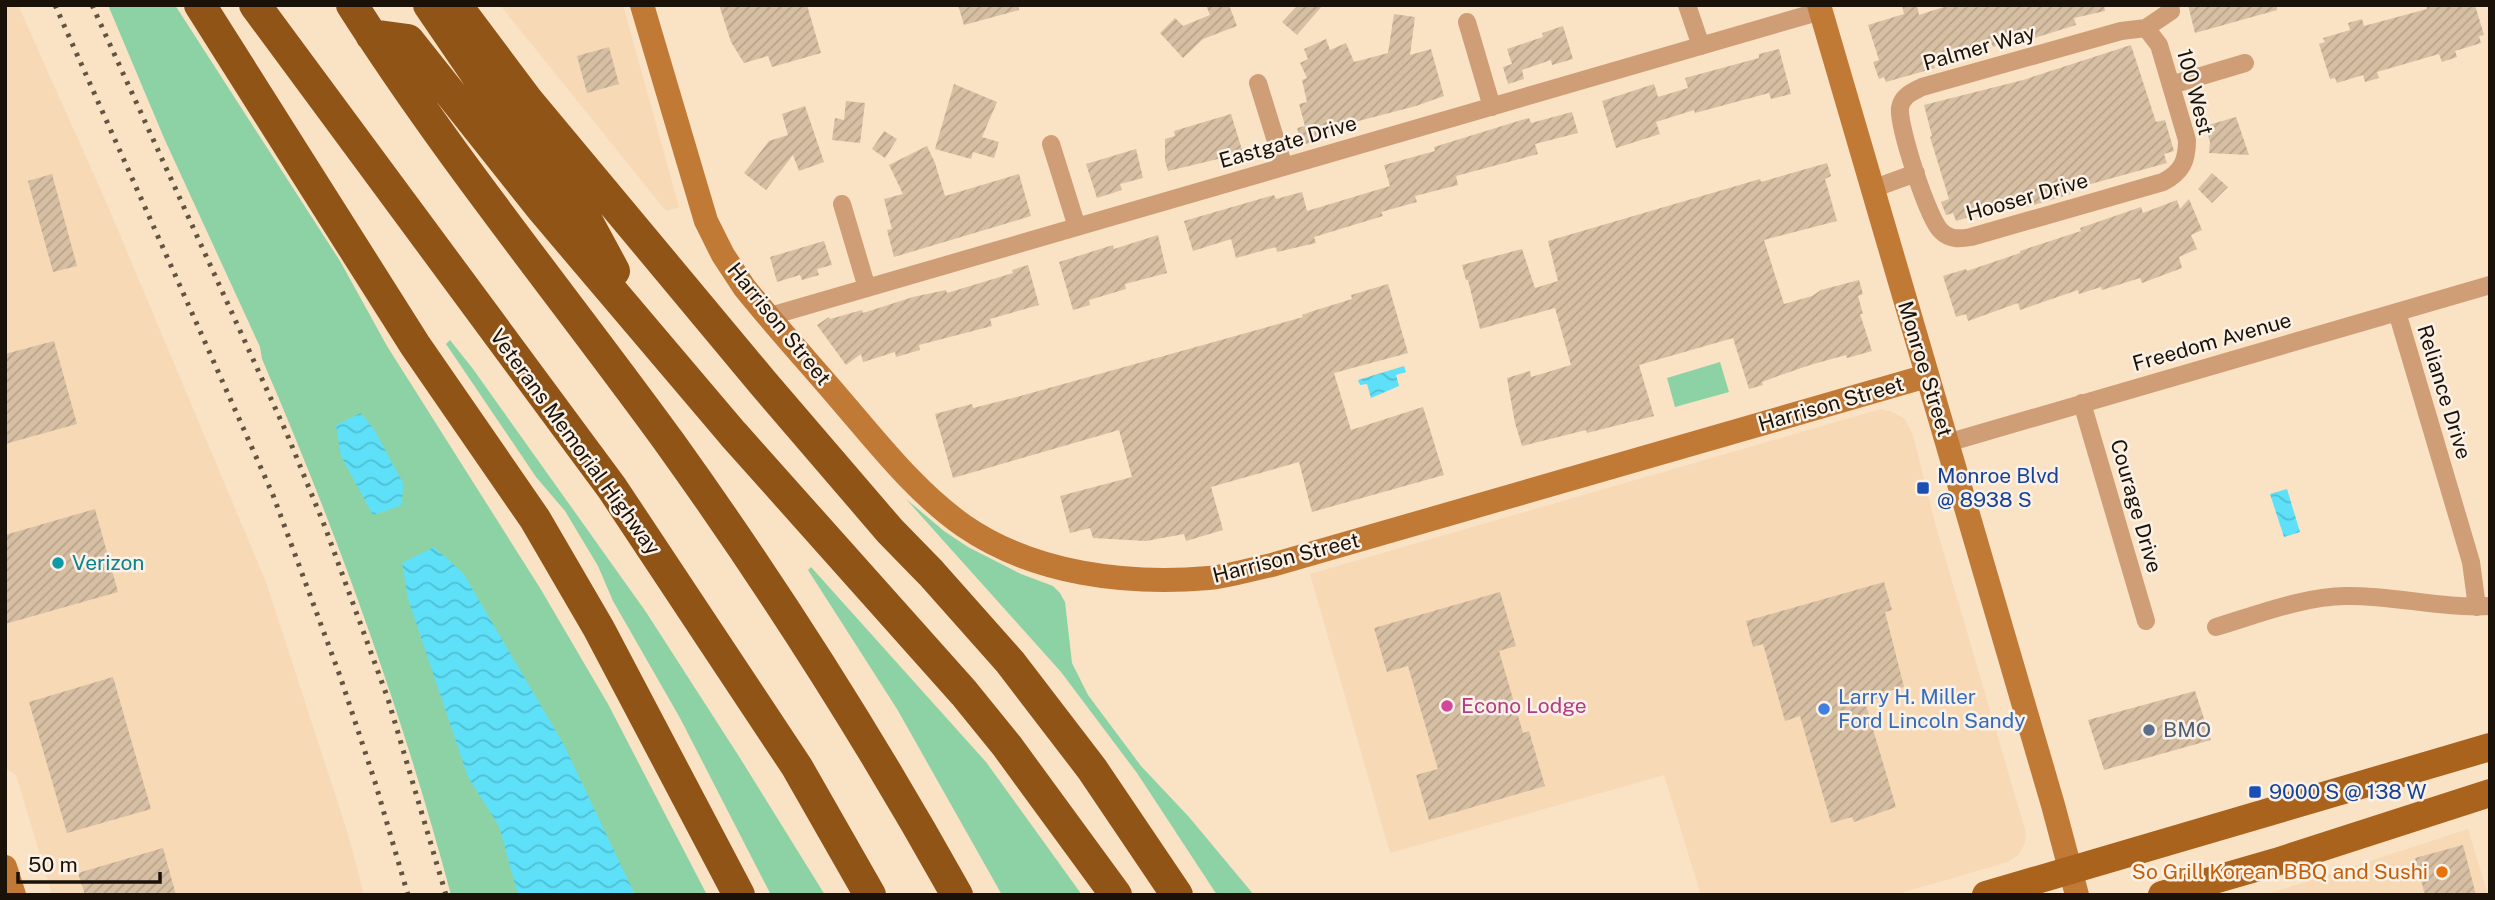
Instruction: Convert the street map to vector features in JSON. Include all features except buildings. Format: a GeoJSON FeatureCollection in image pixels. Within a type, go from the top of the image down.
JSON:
{"type":"FeatureCollection","features":[{"type":"Feature","properties":{"kind":"highway"},"geometry":{"type":"LineString","coordinates":[[200,5],[415,345],[535,519],[599,629],[739,895]]}},
{"type":"Feature","properties":{"kind":"highway","name":"Veterans Memorial Highway"},"geometry":{"type":"LineString","coordinates":[[256,5],[612,488],[797,767],[870,895]]}},
{"type":"Feature","properties":{"kind":"highway"},"geometry":{"type":"LineString","coordinates":[[352,5],[371,35],[731,530],[826,674],[917,823],[957,895]]}},
{"type":"Feature","properties":{"kind":"highway"},"geometry":{"type":"LineString","coordinates":[[429,5],[515,131],[587,221],[650,337]]}},
{"type":"Feature","properties":{"kind":"highway"},"geometry":{"type":"LineString","coordinates":[[456,5],[528,101],[764,383],[890,531],[1010,662],[1092,769],[1177,895]]}},
{"type":"Feature","properties":{"kind":"highway"},"geometry":{"type":"LineString","coordinates":[[371,35],[408,40],[535,201],[650,337],[964,693],[1007,746],[1116,895]]}},
{"type":"Feature","properties":{"kind":"main road"},"geometry":{"type":"LineString","coordinates":[[1986,895],[2073,882],[2490,747]]}},
{"type":"Feature","properties":{"kind":"main road"},"geometry":{"type":"LineString","coordinates":[[2162,895],[2276,862],[2490,793]]}},
{"type":"Feature","properties":{"kind":"street","name":"Harrison Street"},"geometry":{"type":"LineString","coordinates":[[642,5],[706,221],[723,255],[767,317],[897,466],[929,498],[965,526],[1006,548],[1050,565],[1095,575],[1153,580],[1212,578],[1272,565],[1927,376]]}},
{"type":"Feature","properties":{"kind":"street"},"geometry":{"type":"LineString","coordinates":[[1688,5],[1700,46]]}},
{"type":"Feature","properties":{"kind":"street"},"geometry":{"type":"LineString","coordinates":[[2146,28],[2171,11],[2170,5]]}},
{"type":"Feature","properties":{"kind":"street","name":"Eastgate Drive"},"geometry":{"type":"LineString","coordinates":[[767,317],[1700,46],[1820,8]]}},
{"type":"Feature","properties":{"kind":"street","name":"Monroe Street"},"geometry":{"type":"LineString","coordinates":[[1820,8],[2053,804],[2073,882]]}},
{"type":"Feature","properties":{"kind":"street"},"geometry":{"type":"LineString","coordinates":[[1467,22],[1492,107]]}},
{"type":"Feature","properties":{"kind":"street","name":"100 West"},"geometry":{"type":"LineString","coordinates":[[2146,28],[2159,45],[2187,139],[2183,167]]}},
{"type":"Feature","properties":{"kind":"street","name":"Palmer Way"},"geometry":{"type":"LineString","coordinates":[[1916,173],[1901,121],[1900,107],[1908,93],[2121,31],[2146,28]]}},
{"type":"Feature","properties":{"kind":"street"},"geometry":{"type":"LineString","coordinates":[[2171,85],[2245,63]]}},
{"type":"Feature","properties":{"kind":"street"},"geometry":{"type":"LineString","coordinates":[[1258,83],[1284,167]]}},
{"type":"Feature","properties":{"kind":"street"},"geometry":{"type":"LineString","coordinates":[[1051,144],[1077,227]]}},
{"type":"Feature","properties":{"kind":"street","name":"Hooser Drive"},"geometry":{"type":"LineString","coordinates":[[1916,173],[1934,222],[1942,233],[1955,239],[1971,237],[2163,182],[2183,167]]}},
{"type":"Feature","properties":{"kind":"street"},"geometry":{"type":"LineString","coordinates":[[1871,189],[1916,173]]}},
{"type":"Feature","properties":{"kind":"street"},"geometry":{"type":"LineString","coordinates":[[842,204],[867,288]]}},
{"type":"Feature","properties":{"kind":"street","name":"Freedom Avenue"},"geometry":{"type":"LineString","coordinates":[[1947,443],[2490,285]]}},
{"type":"Feature","properties":{"kind":"street","name":"Reliance Drive"},"geometry":{"type":"LineString","coordinates":[[2397,313],[2483,607]]}},
{"type":"Feature","properties":{"kind":"street","name":"Courage Drive"},"geometry":{"type":"LineString","coordinates":[[2082,403],[2146,621]]}},
{"type":"Feature","properties":{"kind":"street"},"geometry":{"type":"LineString","coordinates":[[2216,627],[2311,600],[2343,596],[2394,597],[2452,607],[2483,607]]}},
{"type":"Feature","properties":{"kind":"street"},"geometry":{"type":"LineString","coordinates":[[5,867],[14,895]]}},
{"type":"Feature","properties":{"kind":"shaded area"},"geometry":{"type":"Polygon","coordinates":[[[5,5],[18,5],[107,204],[266,582],[348,834],[364,895],[52,895],[16,775],[5,768],[5,5]]]}},
{"type":"Feature","properties":{"kind":"shaded area"},"geometry":{"type":"Polygon","coordinates":[[[500,5],[623,5],[679,207],[666,211],[500,5]]]}},
{"type":"Feature","properties":{"kind":"shaded area"},"geometry":{"type":"Polygon","coordinates":[[[1881,409],[1905,419],[1913,435],[1935,523],[2026,833],[2025,843],[2018,855],[2008,862],[1894,895],[1701,895],[1664,775],[1390,853],[1310,574],[1881,409]]]}},
{"type":"Feature","properties":{"kind":"shaded area"},"geometry":{"type":"Polygon","coordinates":[[[2468,829],[2488,895],[2265,895],[2468,829]]]}},
{"type":"Feature","properties":{"kind":"green space"},"geometry":{"type":"Polygon","coordinates":[[[108,5],[175,5],[340,261],[387,346],[540,588],[608,704],[707,895],[451,895],[411,758],[342,557],[262,359],[260,347],[164,138],[108,5]]]}},
{"type":"Feature","properties":{"kind":"green space"},"geometry":{"type":"Polygon","coordinates":[[[450,340],[646,612],[825,895],[771,895],[680,718],[613,601],[598,566],[565,511],[536,477],[446,344],[450,340]]]}},
{"type":"Feature","properties":{"kind":"green space"},"geometry":{"type":"Polygon","coordinates":[[[1720,362],[1729,392],[1675,407],[1667,378],[1720,362]]]}},
{"type":"Feature","properties":{"kind":"green space"},"geometry":{"type":"Polygon","coordinates":[[[906,499],[968,547],[1021,574],[1053,586],[1060,593],[1065,602],[1072,663],[1088,695],[1141,766],[1189,817],[1254,895],[1217,895],[1137,773],[1061,672],[906,499]]]}},
{"type":"Feature","properties":{"kind":"green space"},"geometry":{"type":"Polygon","coordinates":[[[811,567],[986,762],[1082,895],[1002,895],[897,709],[808,570],[811,567]]]}},
{"type":"Feature","properties":{"kind":"water"},"geometry":{"type":"Polygon","coordinates":[[[1404,366],[1406,372],[1396,375],[1399,386],[1371,398],[1367,384],[1360,385],[1358,380],[1404,366]]]}},
{"type":"Feature","properties":{"kind":"water"},"geometry":{"type":"Polygon","coordinates":[[[361,413],[375,431],[403,483],[402,505],[373,515],[341,456],[336,425],[361,413]]]}},
{"type":"Feature","properties":{"kind":"water"},"geometry":{"type":"Polygon","coordinates":[[[2287,489],[2300,532],[2284,537],[2270,494],[2287,489]]]}},
{"type":"Feature","properties":{"kind":"water"},"geometry":{"type":"Polygon","coordinates":[[[434,547],[463,573],[564,745],[635,895],[518,895],[499,826],[468,777],[408,599],[402,563],[434,547]]]}},
{"type":"Feature","properties":{"kind":"railway"},"geometry":{"type":"LineString","coordinates":[[55,5],[273,495],[340,676],[408,895]]}},
{"type":"Feature","properties":{"kind":"railway"},"geometry":{"type":"LineString","coordinates":[[92,5],[287,434],[325,527],[388,699],[446,895]]}},
{"type":"Feature","properties":{"kind":"place","name":"Monroe Blvd @ 8938 S"},"geometry":{"type":"Point","coordinates":[1923,488]}},
{"type":"Feature","properties":{"kind":"place","name":"Verizon"},"geometry":{"type":"Point","coordinates":[58,563]}},
{"type":"Feature","properties":{"kind":"place","name":"Econo Lodge"},"geometry":{"type":"Point","coordinates":[1447,706]}},
{"type":"Feature","properties":{"kind":"place","name":"Larry H. Miller Ford Lincoln Sandy"},"geometry":{"type":"Point","coordinates":[1824,709]}},
{"type":"Feature","properties":{"kind":"place","name":"BMO"},"geometry":{"type":"Point","coordinates":[2149,730]}},
{"type":"Feature","properties":{"kind":"place","name":"9000 S @ 138 W"},"geometry":{"type":"Point","coordinates":[2255,792]}},
{"type":"Feature","properties":{"kind":"place","name":"So Grill Korean BBQ and Sushi"},"geometry":{"type":"Point","coordinates":[2442,872]}}]}
